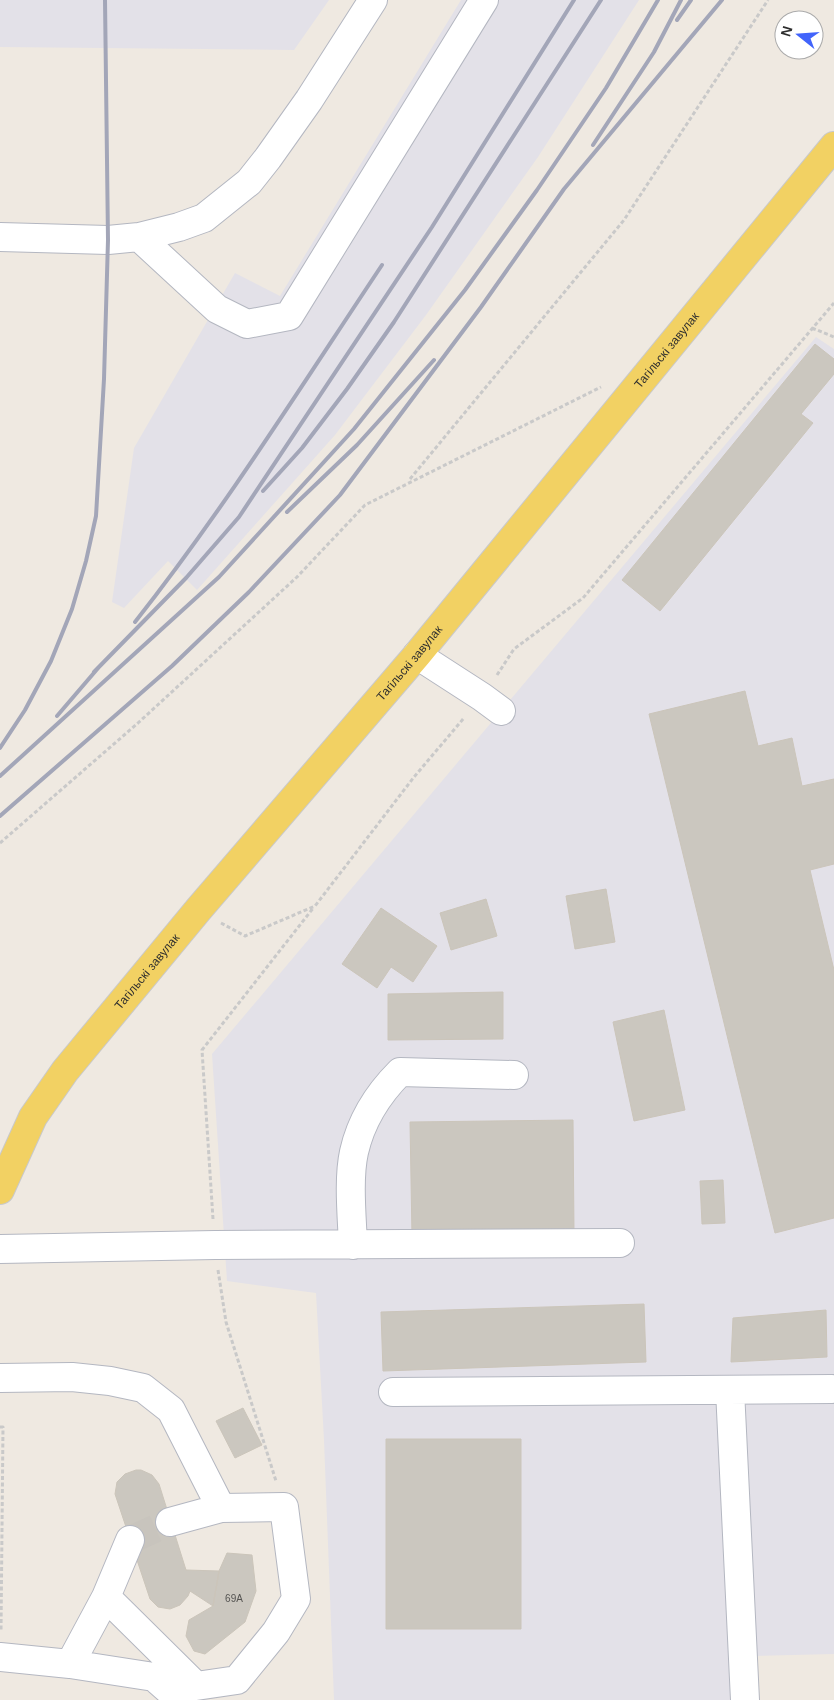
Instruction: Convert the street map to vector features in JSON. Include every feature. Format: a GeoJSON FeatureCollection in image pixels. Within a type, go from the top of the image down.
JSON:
{"type":"FeatureCollection","features":[{"type":"Feature","properties":{"kind":"main road","name":"Тагільскі завулак"},"geometry":{"type":"LineString","coordinates":[[0,1190],[33,1117],[65,1071],[198,910],[418,656],[834,146]]}},
{"type":"Feature","properties":{"kind":"lane"},"geometry":{"type":"LineString","coordinates":[[0,237],[108,240],[139,237],[204,218],[249,182],[268,158],[304,107],[373,0]]}},
{"type":"Feature","properties":{"kind":"lane"},"geometry":{"type":"LineString","coordinates":[[139,237],[217,309],[246,324],[289,316],[484,0]]}},
{"type":"Feature","properties":{"kind":"lane"},"geometry":{"type":"LineString","coordinates":[[418,656],[492,704]]}},
{"type":"Feature","properties":{"kind":"lane"},"geometry":{"type":"LineString","coordinates":[[353,1245],[352,1180],[354,1153],[366,1119],[390,1082],[400,1072],[514,1075]]}},
{"type":"Feature","properties":{"kind":"lane"},"geometry":{"type":"LineString","coordinates":[[0,1249],[215,1245],[620,1243]]}},
{"type":"Feature","properties":{"kind":"lane"},"geometry":{"type":"LineString","coordinates":[[0,1378],[72,1377],[110,1381],[144,1388],[171,1410],[221,1508]]}},
{"type":"Feature","properties":{"kind":"lane"},"geometry":{"type":"LineString","coordinates":[[393,1392],[832,1389]]}},
{"type":"Feature","properties":{"kind":"lane"},"geometry":{"type":"LineString","coordinates":[[730,1390],[745,1700]]}},
{"type":"Feature","properties":{"kind":"lane"},"geometry":{"type":"LineString","coordinates":[[106,1597],[196,1686],[237,1680],[276,1632],[296,1599],[284,1507],[221,1508],[170,1522]]}},
{"type":"Feature","properties":{"kind":"lane"},"geometry":{"type":"LineString","coordinates":[[70,1664],[106,1597],[130,1540]]}},
{"type":"Feature","properties":{"kind":"lane"},"geometry":{"type":"LineString","coordinates":[[0,1657],[70,1664],[154,1677],[180,1700]]}},
{"type":"Feature","properties":{"kind":"path"},"geometry":{"type":"LineString","coordinates":[[408,482],[624,220],[768,0]]}},
{"type":"Feature","properties":{"kind":"path"},"geometry":{"type":"LineString","coordinates":[[284,1507],[226,1322],[215,1245],[202,1050],[414,777],[492,704],[514,650],[582,598],[833,302]]}},
{"type":"Feature","properties":{"kind":"path"},"geometry":{"type":"LineString","coordinates":[[812,328],[834,337]]}},
{"type":"Feature","properties":{"kind":"path"},"geometry":{"type":"LineString","coordinates":[[0,843],[138,723],[283,590],[364,505],[603,385]]}},
{"type":"Feature","properties":{"kind":"path"},"geometry":{"type":"LineString","coordinates":[[198,910],[245,936],[315,906]]}},
{"type":"Feature","properties":{"kind":"path"},"geometry":{"type":"LineString","coordinates":[[0,1427],[3,1427],[0,1657]]}},
{"type":"Feature","properties":{"kind":"shaded area"},"geometry":{"type":"Polygon","coordinates":[[[0,0],[329,0],[294,50],[0,47],[0,0]]]}},
{"type":"Feature","properties":{"kind":"shaded area"},"geometry":{"type":"Polygon","coordinates":[[[461,0],[639,0],[538,157],[426,315],[335,435],[197,590],[168,561],[124,608],[112,602],[134,448],[235,273],[280,296],[461,0]]]}},
{"type":"Feature","properties":{"kind":"shaded area"},"geometry":{"type":"Polygon","coordinates":[[[816,337],[834,349],[834,1654],[751,1656],[753,1700],[334,1700],[316,1293],[227,1281],[212,1054],[816,337]]]}},
{"type":"Feature","properties":{"kind":"building"},"geometry":{"type":"Polygon","coordinates":[[[815,344],[834,359],[834,374],[801,414],[813,423],[660,611],[622,580],[815,344]]]}},
{"type":"Feature","properties":{"kind":"building"},"geometry":{"type":"Polygon","coordinates":[[[745,691],[758,746],[792,738],[802,786],[834,779],[834,864],[810,870],[834,970],[834,1218],[775,1233],[649,714],[745,691]]]}},
{"type":"Feature","properties":{"kind":"building"},"geometry":{"type":"Polygon","coordinates":[[[606,889],[615,942],[575,949],[566,896],[606,889]]]}},
{"type":"Feature","properties":{"kind":"building"},"geometry":{"type":"Polygon","coordinates":[[[486,899],[497,936],[451,950],[440,913],[486,899]]]}},
{"type":"Feature","properties":{"kind":"building"},"geometry":{"type":"Polygon","coordinates":[[[381,908],[437,946],[413,982],[391,967],[377,988],[342,964],[381,908]]]}},
{"type":"Feature","properties":{"kind":"building"},"geometry":{"type":"Polygon","coordinates":[[[503,992],[503,1039],[388,1040],[388,994],[503,992]]]}},
{"type":"Feature","properties":{"kind":"building"},"geometry":{"type":"Polygon","coordinates":[[[664,1010],[685,1110],[634,1121],[613,1022],[664,1010]]]}},
{"type":"Feature","properties":{"kind":"building"},"geometry":{"type":"Polygon","coordinates":[[[573,1120],[574,1233],[412,1236],[410,1122],[573,1120]]]}},
{"type":"Feature","properties":{"kind":"building"},"geometry":{"type":"Polygon","coordinates":[[[723,1180],[725,1223],[702,1224],[700,1181],[723,1180]]]}},
{"type":"Feature","properties":{"kind":"building"},"geometry":{"type":"Polygon","coordinates":[[[644,1304],[646,1362],[383,1371],[381,1312],[644,1304]]]}},
{"type":"Feature","properties":{"kind":"building"},"geometry":{"type":"Polygon","coordinates":[[[826,1310],[827,1357],[731,1362],[733,1318],[826,1310]]]}},
{"type":"Feature","properties":{"kind":"building"},"geometry":{"type":"Polygon","coordinates":[[[243,1408],[262,1445],[235,1458],[216,1421],[243,1408]]]}},
{"type":"Feature","properties":{"kind":"building"},"geometry":{"type":"Polygon","coordinates":[[[386,1439],[521,1439],[521,1629],[386,1629],[386,1439]]]}},
{"type":"Feature","properties":{"kind":"building"},"geometry":{"type":"Polygon","coordinates":[[[136,1470],[152,1475],[159,1484],[186,1570],[219,1571],[213,1606],[190,1591],[180,1605],[170,1609],[158,1607],[150,1599],[115,1494],[117,1482],[125,1474],[136,1470]]]}},
{"type":"Feature","properties":{"kind":"building"},"geometry":{"type":"Polygon","coordinates":[[[227,1553],[252,1555],[256,1591],[245,1622],[205,1654],[194,1651],[186,1636],[189,1620],[213,1606],[219,1571],[227,1553]]]}},
{"type":"Feature","properties":{"kind":"tunnel"},"geometry":{"type":"LineString","coordinates":[[130,1540],[170,1522]]}},
{"type":"Feature","properties":{"kind":"railway"},"geometry":{"type":"LineString","coordinates":[[0,748],[25,710],[51,661],[72,609],[86,561],[96,516],[104,379],[108,240],[105,0]]}},
{"type":"Feature","properties":{"kind":"railway"},"geometry":{"type":"LineString","coordinates":[[94,672],[186,578],[239,517],[432,227],[574,0]]}},
{"type":"Feature","properties":{"kind":"railway"},"geometry":{"type":"LineString","coordinates":[[263,491],[302,448],[347,389],[394,322],[601,0]]}},
{"type":"Feature","properties":{"kind":"railway"},"geometry":{"type":"LineString","coordinates":[[0,776],[219,577],[354,429],[465,290],[537,190],[606,88],[658,0]]}},
{"type":"Feature","properties":{"kind":"railway"},"geometry":{"type":"LineString","coordinates":[[593,145],[654,52],[681,0]]}},
{"type":"Feature","properties":{"kind":"railway"},"geometry":{"type":"LineString","coordinates":[[677,20],[691,0]]}},
{"type":"Feature","properties":{"kind":"railway"},"geometry":{"type":"LineString","coordinates":[[0,816],[172,666],[249,592],[340,495],[481,307],[564,189],[722,0]]}},
{"type":"Feature","properties":{"kind":"railway"},"geometry":{"type":"LineString","coordinates":[[135,622],[232,491],[382,265]]}},
{"type":"Feature","properties":{"kind":"railway"},"geometry":{"type":"LineString","coordinates":[[287,512],[357,445],[434,360]]}},
{"type":"Feature","properties":{"kind":"railway"},"geometry":{"type":"LineString","coordinates":[[57,716],[99,667]]}}]}
